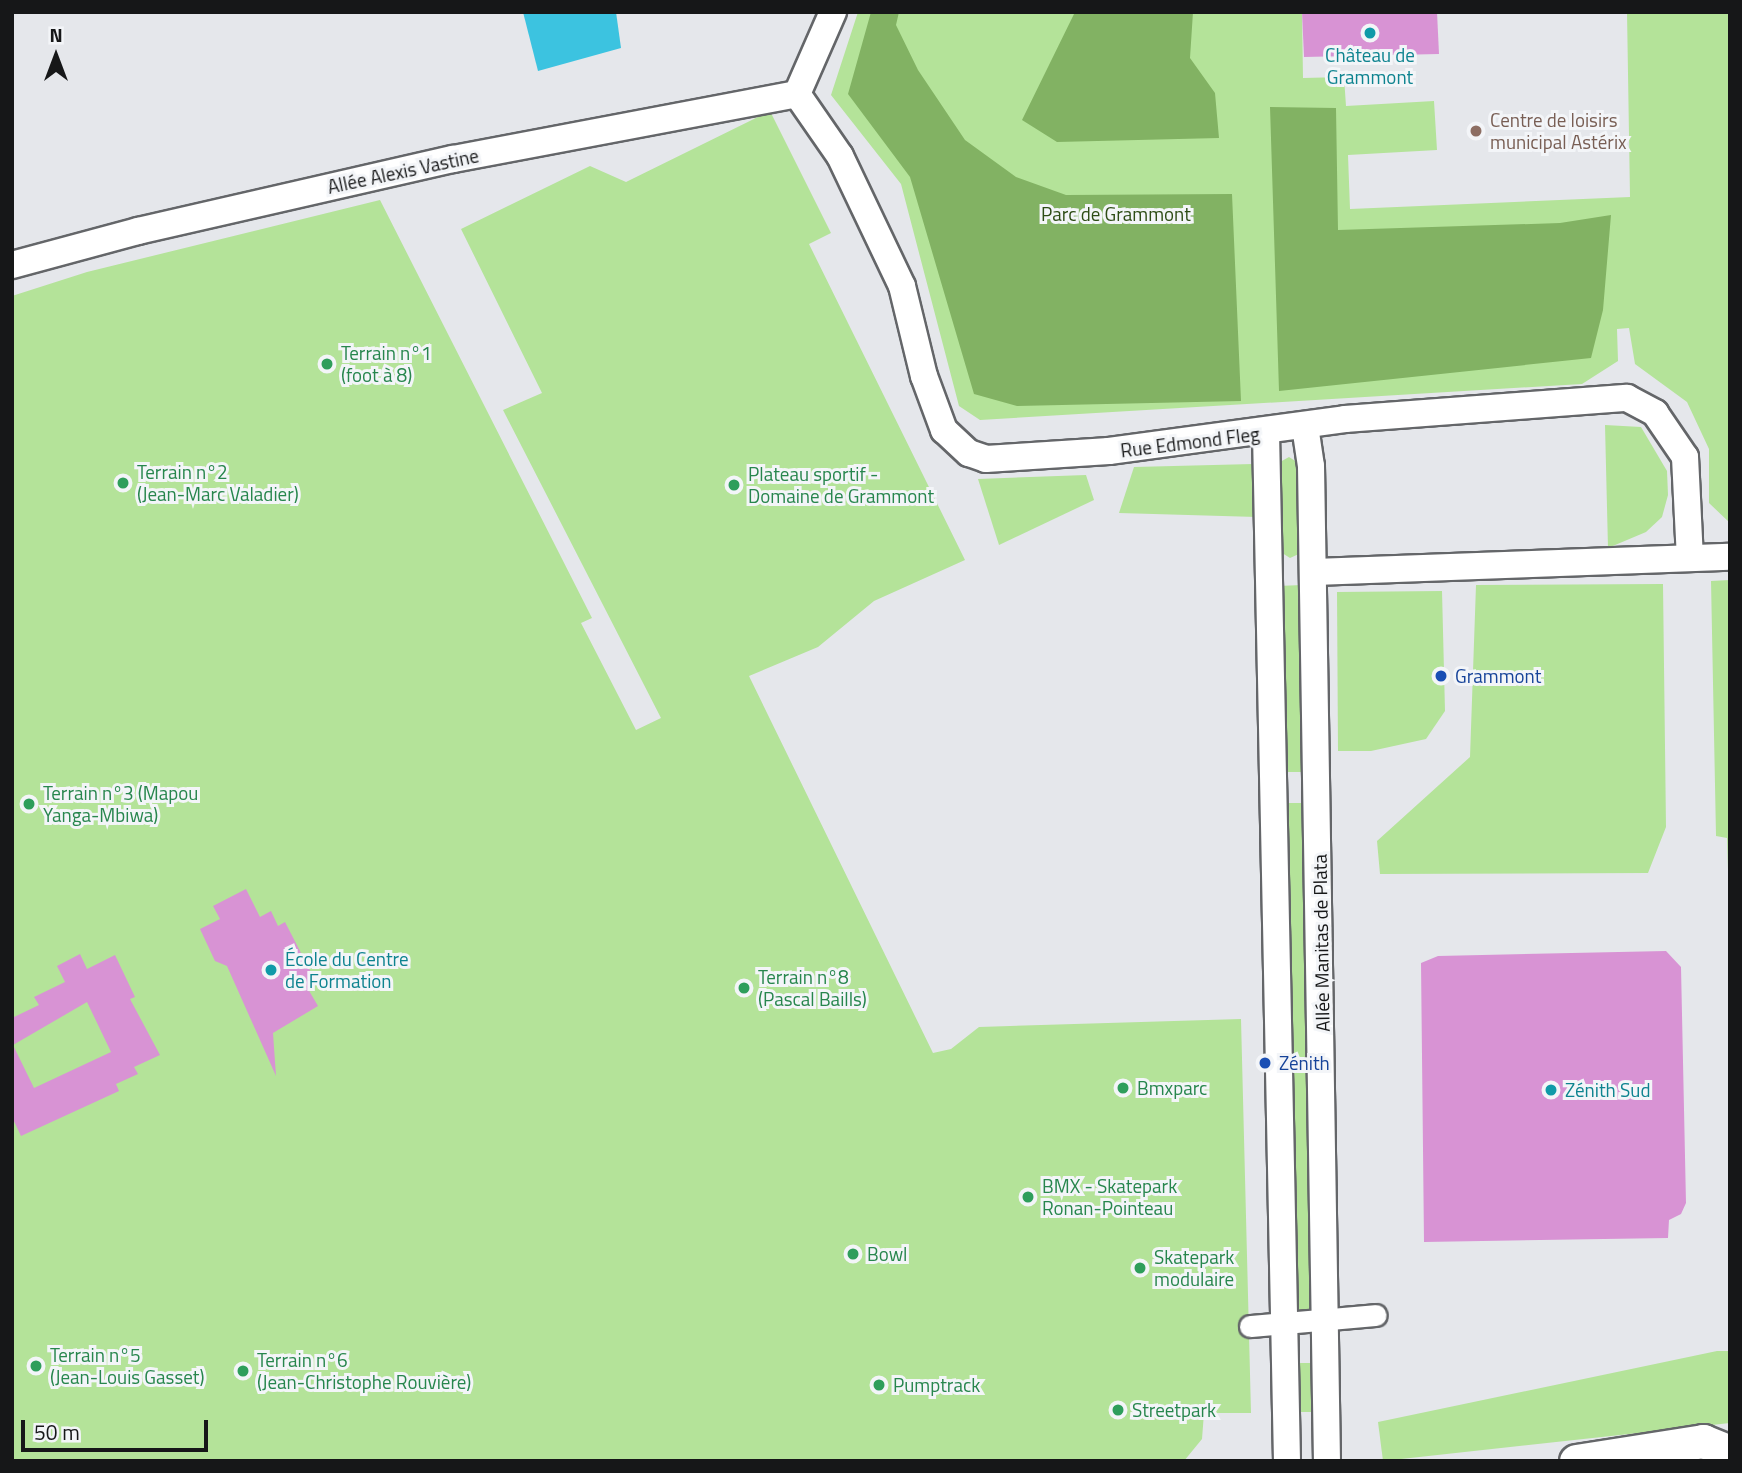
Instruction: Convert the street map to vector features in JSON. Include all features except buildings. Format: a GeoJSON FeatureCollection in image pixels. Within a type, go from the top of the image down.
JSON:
{"type":"FeatureCollection","features":[{"type":"Feature","properties":{"kind":"street"},"geometry":{"type":"LineString","coordinates":[[797,94],[833,12]]}},
{"type":"Feature","properties":{"kind":"street","name":"Allée Alexis Vastine"},"geometry":{"type":"LineString","coordinates":[[12,265],[138,231],[453,159],[797,94]]}},
{"type":"Feature","properties":{"kind":"street","name":"Rue Edmond Fleg"},"geometry":{"type":"LineString","coordinates":[[797,94],[841,156],[902,286],[924,376],[944,430],[969,453],[986,459],[1109,451],[1305,426],[1627,398],[1655,413],[1685,457],[1690,558]]}},
{"type":"Feature","properties":{"kind":"street","name":"Allée Manitas de Plata"},"geometry":{"type":"LineString","coordinates":[[1305,426],[1314,572],[1328,1320],[1327,1461]]}},
{"type":"Feature","properties":{"kind":"street"},"geometry":{"type":"LineString","coordinates":[[1266,433],[1287,1461]]}},
{"type":"Feature","properties":{"kind":"street"},"geometry":{"type":"LineString","coordinates":[[1314,572],[1730,557]]}},
{"type":"Feature","properties":{"kind":"street"},"geometry":{"type":"LineString","coordinates":[[1250,1326],[1376,1315]]}},
{"type":"Feature","properties":{"kind":"street"},"geometry":{"type":"LineString","coordinates":[[1576,1461],[1703,1441],[1722,1453]]}},
{"type":"Feature","properties":{"kind":"green space","name":"Parc de Grammont"},"geometry":{"type":"Polygon","coordinates":[[[858,12],[1302,12],[1303,78],[1344,77],[1346,106],[1434,101],[1437,150],[1348,155],[1350,209],[1630,197],[1627,12],[1730,12],[1730,523],[1709,503],[1709,449],[1687,402],[1635,364],[1629,328],[1617,329],[1618,361],[1582,384],[980,420],[959,406],[901,184],[831,95],[858,12]]]}},
{"type":"Feature","properties":{"kind":"green space"},"geometry":{"type":"Polygon","coordinates":[[[871,12],[899,12],[896,25],[918,70],[965,140],[1016,177],[1066,195],[1232,194],[1241,401],[1017,406],[974,394],[910,177],[848,94],[871,12]]]}},
{"type":"Feature","properties":{"kind":"green space"},"geometry":{"type":"Polygon","coordinates":[[[1075,12],[1193,12],[1190,58],[1215,93],[1219,138],[1057,142],[1022,120],[1075,12]]]}},
{"type":"Feature","properties":{"kind":"green space"},"geometry":{"type":"Polygon","coordinates":[[[1270,107],[1336,108],[1338,230],[1560,223],[1611,215],[1603,310],[1591,358],[1279,391],[1270,107]]]}},
{"type":"Feature","properties":{"kind":"green space"},"geometry":{"type":"Polygon","coordinates":[[[770,111],[831,233],[809,244],[965,560],[874,601],[818,647],[749,676],[933,1053],[951,1049],[979,1027],[1241,1019],[1251,1413],[1204,1413],[1202,1439],[1184,1461],[12,1461],[12,296],[87,272],[380,200],[592,618],[581,623],[636,730],[661,718],[503,410],[542,393],[461,229],[590,166],[626,182],[770,111]]]}},
{"type":"Feature","properties":{"kind":"green space"},"geometry":{"type":"Polygon","coordinates":[[[1605,425],[1641,427],[1667,471],[1668,495],[1662,517],[1646,532],[1608,548],[1605,425]]]}},
{"type":"Feature","properties":{"kind":"green space"},"geometry":{"type":"Polygon","coordinates":[[[1289,457],[1300,464],[1301,553],[1290,558],[1279,551],[1280,462],[1289,457]]]}},
{"type":"Feature","properties":{"kind":"green space"},"geometry":{"type":"Polygon","coordinates":[[[1253,464],[1257,517],[1119,513],[1134,467],[1253,464]]]}},
{"type":"Feature","properties":{"kind":"green space"},"geometry":{"type":"Polygon","coordinates":[[[1086,475],[1094,500],[999,545],[978,479],[1086,475]]]}},
{"type":"Feature","properties":{"kind":"green space"},"geometry":{"type":"Polygon","coordinates":[[[1730,580],[1730,934],[1727,838],[1716,836],[1711,581],[1730,580]]]}},
{"type":"Feature","properties":{"kind":"green space"},"geometry":{"type":"Polygon","coordinates":[[[1663,584],[1666,827],[1648,873],[1380,874],[1377,841],[1470,757],[1476,585],[1663,584]]]}},
{"type":"Feature","properties":{"kind":"green space"},"geometry":{"type":"Polygon","coordinates":[[[1302,585],[1304,772],[1280,772],[1278,586],[1302,585]]]}},
{"type":"Feature","properties":{"kind":"green space"},"geometry":{"type":"Polygon","coordinates":[[[1442,591],[1445,711],[1426,739],[1371,751],[1338,751],[1337,592],[1442,591]]]}},
{"type":"Feature","properties":{"kind":"green space"},"geometry":{"type":"Polygon","coordinates":[[[1284,803],[1306,803],[1316,1313],[1293,1314],[1284,803]]]}},
{"type":"Feature","properties":{"kind":"green space"},"geometry":{"type":"Polygon","coordinates":[[[1717,1351],[1730,1351],[1730,1423],[1383,1461],[1378,1422],[1717,1351]]]}},
{"type":"Feature","properties":{"kind":"green space"},"geometry":{"type":"Polygon","coordinates":[[[1294,1363],[1316,1363],[1316,1412],[1295,1412],[1294,1363]]]}},
{"type":"Feature","properties":{"kind":"water"},"geometry":{"type":"Polygon","coordinates":[[[523,12],[616,12],[621,48],[538,71],[523,12]]]}},
{"type":"Feature","properties":{"kind":"place","name":"Château de Grammont"},"geometry":{"type":"Point","coordinates":[1370,33]}},
{"type":"Feature","properties":{"kind":"place","name":"Centre de loisirs municipal Astérix"},"geometry":{"type":"Point","coordinates":[1476,131]}},
{"type":"Feature","properties":{"kind":"place","name":"Terrain n°1 (foot à 8)"},"geometry":{"type":"Point","coordinates":[327,364]}},
{"type":"Feature","properties":{"kind":"place","name":"Terrain n°2 (Jean-Marc Valadier)"},"geometry":{"type":"Point","coordinates":[123,483]}},
{"type":"Feature","properties":{"kind":"place","name":"Plateau sportif - Domaine de Grammont"},"geometry":{"type":"Point","coordinates":[734,485]}},
{"type":"Feature","properties":{"kind":"place","name":"Grammont"},"geometry":{"type":"Point","coordinates":[1441,676]}},
{"type":"Feature","properties":{"kind":"place","name":"Terrain n°3 (Mapou Yanga-Mbiwa)"},"geometry":{"type":"Point","coordinates":[29,804]}},
{"type":"Feature","properties":{"kind":"place","name":"École du Centre de Formation"},"geometry":{"type":"Point","coordinates":[271,970]}},
{"type":"Feature","properties":{"kind":"place","name":"Terrain n°8 (Pascal Baills)"},"geometry":{"type":"Point","coordinates":[744,988]}},
{"type":"Feature","properties":{"kind":"place","name":"Zénith"},"geometry":{"type":"Point","coordinates":[1265,1063]}},
{"type":"Feature","properties":{"kind":"place","name":"Bmxparc"},"geometry":{"type":"Point","coordinates":[1123,1088]}},
{"type":"Feature","properties":{"kind":"place","name":"Zénith Sud"},"geometry":{"type":"Point","coordinates":[1551,1090]}},
{"type":"Feature","properties":{"kind":"place","name":"BMX - Skatepark Ronan-Pointeau"},"geometry":{"type":"Point","coordinates":[1028,1197]}},
{"type":"Feature","properties":{"kind":"place","name":"Bowl"},"geometry":{"type":"Point","coordinates":[853,1254]}},
{"type":"Feature","properties":{"kind":"place","name":"Skatepark modulaire"},"geometry":{"type":"Point","coordinates":[1140,1268]}},
{"type":"Feature","properties":{"kind":"place","name":"Terrain n°5 (Jean-Louis Gasset)"},"geometry":{"type":"Point","coordinates":[36,1366]}},
{"type":"Feature","properties":{"kind":"place","name":"Terrain n°6 (Jean-Christophe Rouvière)"},"geometry":{"type":"Point","coordinates":[243,1371]}},
{"type":"Feature","properties":{"kind":"place","name":"Pumptrack"},"geometry":{"type":"Point","coordinates":[879,1385]}},
{"type":"Feature","properties":{"kind":"place","name":"Streetpark"},"geometry":{"type":"Point","coordinates":[1118,1410]}}]}
